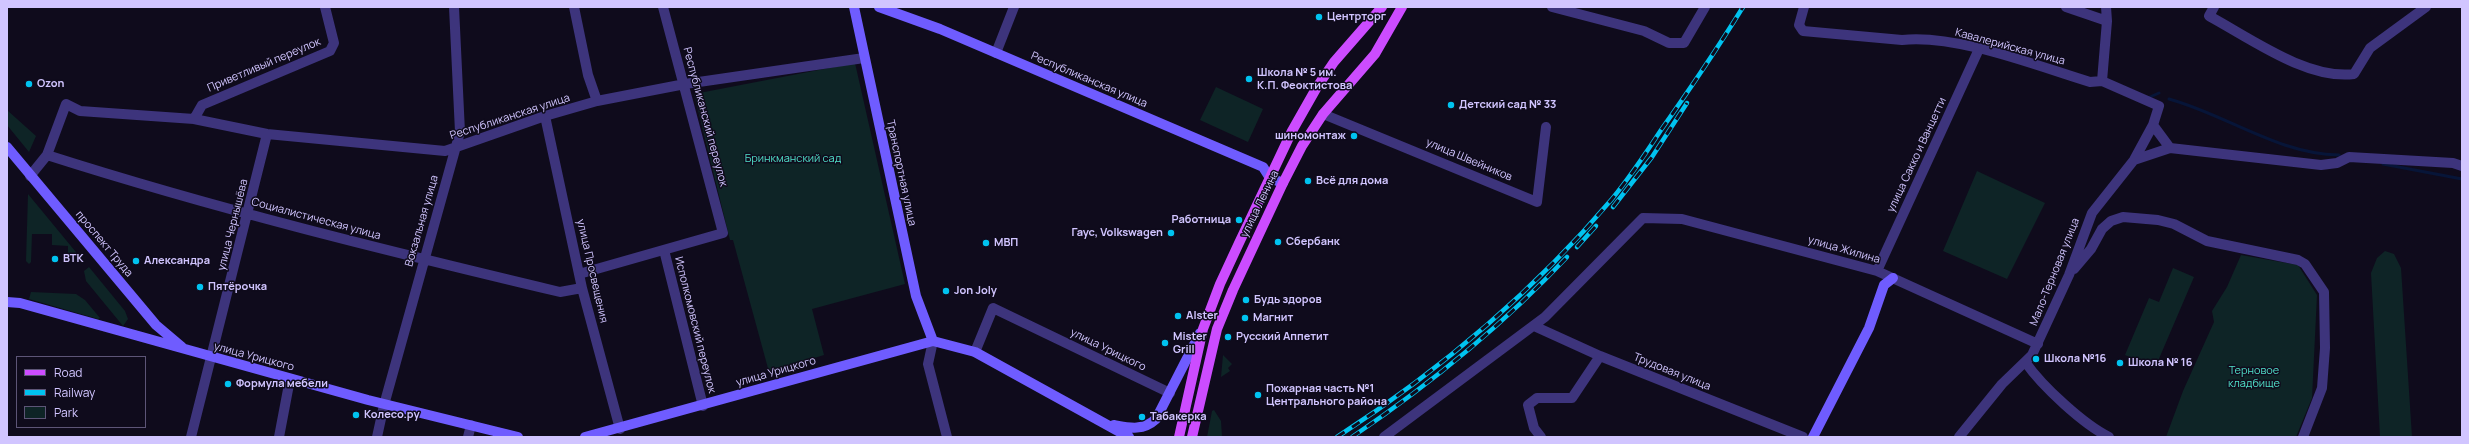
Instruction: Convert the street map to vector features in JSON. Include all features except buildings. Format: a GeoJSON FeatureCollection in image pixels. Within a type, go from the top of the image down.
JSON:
{"type":"FeatureCollection","features":[{"type":"Feature","properties":{"kind":"main road","name":"Транспортная улица"},"geometry":{"type":"LineString","coordinates":[[854,7],[916,296],[933,341]]}},
{"type":"Feature","properties":{"kind":"main road","name":"Республиканская улица"},"geometry":{"type":"LineString","coordinates":[[879,7],[940,29],[1263,167],[1270,178],[1283,183]]}},
{"type":"Feature","properties":{"kind":"main road","name":"улица Ленина"},"geometry":{"type":"LineString","coordinates":[[1104,423],[1132,429],[1146,427],[1156,419],[1203,329],[1220,284],[1292,131],[1317,87],[1334,62],[1377,15],[1382,7]]}},
{"type":"Feature","properties":{"kind":"main road","name":"улица Ленина"},"geometry":{"type":"LineString","coordinates":[[1192,437],[1217,328],[1283,183],[1302,146],[1323,114],[1375,54],[1402,7]]}},
{"type":"Feature","properties":{"kind":"main road","name":"проспект Труда"},"geometry":{"type":"LineString","coordinates":[[7,148],[156,325],[187,351]]}},
{"type":"Feature","properties":{"kind":"main road"},"geometry":{"type":"LineString","coordinates":[[1813,437],[1869,328],[1884,284],[1893,278]]}},
{"type":"Feature","properties":{"kind":"main road","name":"улица Урицкого"},"geometry":{"type":"LineString","coordinates":[[7,302],[20,303],[384,405],[518,437]]}},
{"type":"Feature","properties":{"kind":"main road","name":"улица Ленина"},"geometry":{"type":"LineString","coordinates":[[1179,437],[1203,329]]}},
{"type":"Feature","properties":{"kind":"main road"},"geometry":{"type":"LineString","coordinates":[[933,341],[975,352],[1130,437]]}},
{"type":"Feature","properties":{"kind":"main road","name":"улица Урицкого"},"geometry":{"type":"LineString","coordinates":[[588,437],[933,341]]}},
{"type":"Feature","properties":{"kind":"main road"},"geometry":{"type":"LineString","coordinates":[[1104,423],[1119,437]]}},
{"type":"Feature","properties":{"kind":"street","name":"Приветливый переулок"},"geometry":{"type":"LineString","coordinates":[[194,119],[202,105],[330,51],[334,47],[334,43],[325,7]]}},
{"type":"Feature","properties":{"kind":"street","name":"Вокзальная улица"},"geometry":{"type":"LineString","coordinates":[[377,437],[384,405],[460,132],[454,7]]}},
{"type":"Feature","properties":{"kind":"street"},"geometry":{"type":"LineString","coordinates":[[574,7],[588,75],[597,102]]}},
{"type":"Feature","properties":{"kind":"street","name":"Республиканский переулок"},"geometry":{"type":"LineString","coordinates":[[663,7],[685,84],[723,233],[664,250]]}},
{"type":"Feature","properties":{"kind":"street"},"geometry":{"type":"LineString","coordinates":[[996,53],[1014,7]]}},
{"type":"Feature","properties":{"kind":"street"},"geometry":{"type":"LineString","coordinates":[[1552,7],[1644,31],[1669,44],[1684,43],[1705,7]]}},
{"type":"Feature","properties":{"kind":"street","name":"Кавалерийская улица"},"geometry":{"type":"LineString","coordinates":[[1804,7],[1798,25],[1803,30],[1902,40],[1915,39],[1979,49],[2090,82],[2102,81],[2159,106]]}},
{"type":"Feature","properties":{"kind":"street"},"geometry":{"type":"LineString","coordinates":[[2066,7],[2107,21]]}},
{"type":"Feature","properties":{"kind":"street"},"geometry":{"type":"LineString","coordinates":[[2102,81],[2107,21],[2106,7]]}},
{"type":"Feature","properties":{"kind":"street"},"geometry":{"type":"LineString","coordinates":[[2212,12],[2299,65],[2339,76],[2354,74],[2370,48],[2426,7]]}},
{"type":"Feature","properties":{"kind":"street","name":"улица Сакко и Ванцетти"},"geometry":{"type":"LineString","coordinates":[[1877,271],[1979,49]]}},
{"type":"Feature","properties":{"kind":"street","name":"Республиканская улица"},"geometry":{"type":"LineString","coordinates":[[47,155],[66,104],[80,111],[194,119],[267,134],[435,151],[455,149],[467,142],[545,116],[597,102],[685,84],[864,58]]}},
{"type":"Feature","properties":{"kind":"street","name":"Мало-Терновая улица"},"geometry":{"type":"LineString","coordinates":[[1959,437],[2002,384],[2026,363],[2038,344],[2069,275],[2092,213],[2134,160],[2153,125],[2159,106]]}},
{"type":"Feature","properties":{"kind":"street","name":"улица Швейников"},"geometry":{"type":"LineString","coordinates":[[1323,114],[1536,202],[1546,127]]}},
{"type":"Feature","properties":{"kind":"street","name":"улица Просвещения"},"geometry":{"type":"LineString","coordinates":[[545,116],[582,288],[620,429]]}},
{"type":"Feature","properties":{"kind":"street"},"geometry":{"type":"LineString","coordinates":[[2153,125],[2170,148]]}},
{"type":"Feature","properties":{"kind":"street","name":"улица Чернышёва"},"geometry":{"type":"LineString","coordinates":[[191,437],[267,134]]}},
{"type":"Feature","properties":{"kind":"street"},"geometry":{"type":"LineString","coordinates":[[2134,160],[2170,148],[2320,165],[2337,163],[2349,157],[2453,163],[2462,166]]}},
{"type":"Feature","properties":{"kind":"street"},"geometry":{"type":"LineString","coordinates":[[30,176],[47,155]]}},
{"type":"Feature","properties":{"kind":"street","name":"Социалистическая улица"},"geometry":{"type":"LineString","coordinates":[[47,155],[130,181],[248,214],[424,259],[560,292],[582,288]]}},
{"type":"Feature","properties":{"kind":"street"},"geometry":{"type":"LineString","coordinates":[[2069,275],[2091,249],[2102,229],[2111,221],[2123,217],[2169,222],[2207,241],[2298,260],[2305,264],[2324,292],[2325,348],[2322,388],[2303,437]]}},
{"type":"Feature","properties":{"kind":"street","name":"улица Жилина"},"geometry":{"type":"LineString","coordinates":[[1534,326],[1545,317],[1643,218],[1682,219],[1877,271],[2038,344]]}},
{"type":"Feature","properties":{"kind":"street"},"geometry":{"type":"LineString","coordinates":[[579,274],[664,250]]}},
{"type":"Feature","properties":{"kind":"street","name":"Исполкомовский переулок"},"geometry":{"type":"LineString","coordinates":[[664,250],[703,406]]}},
{"type":"Feature","properties":{"kind":"street","name":"улица Урицкого"},"geometry":{"type":"LineString","coordinates":[[975,352],[993,308],[1170,393]]}},
{"type":"Feature","properties":{"kind":"street"},"geometry":{"type":"LineString","coordinates":[[1384,437],[1534,326]]}},
{"type":"Feature","properties":{"kind":"street","name":"Трудовая улица"},"geometry":{"type":"LineString","coordinates":[[1534,326],[1600,356],[1802,437]]}},
{"type":"Feature","properties":{"kind":"street"},"geometry":{"type":"LineString","coordinates":[[933,341],[928,364],[947,437]]}},
{"type":"Feature","properties":{"kind":"street"},"geometry":{"type":"LineString","coordinates":[[1541,437],[1534,428],[1528,405],[1538,398],[1572,398],[1600,356]]}},
{"type":"Feature","properties":{"kind":"street"},"geometry":{"type":"LineString","coordinates":[[2026,363],[2035,376],[2096,431],[2109,437]]}},
{"type":"Feature","properties":{"kind":"street"},"geometry":{"type":"LineString","coordinates":[[279,437],[290,379]]}},
{"type":"Feature","properties":{"kind":"street"},"geometry":{"type":"LineString","coordinates":[[468,437],[470,425]]}},
{"type":"Feature","properties":{"kind":"green space","name":"Бринкманский сад"},"geometry":{"type":"Polygon","coordinates":[[[855,63],[905,284],[812,309],[824,355],[769,372],[733,240],[730,240],[694,94],[855,63]]]}},
{"type":"Feature","properties":{"kind":"green space"},"geometry":{"type":"Polygon","coordinates":[[[1216,87],[1263,109],[1248,142],[1200,120],[1216,87]]]}},
{"type":"Feature","properties":{"kind":"green space"},"geometry":{"type":"Polygon","coordinates":[[[7,110],[36,136],[29,152],[7,125],[7,110]]]}},
{"type":"Feature","properties":{"kind":"green space"},"geometry":{"type":"Polygon","coordinates":[[[1977,171],[2045,203],[2007,279],[1943,251],[1977,171]]]}},
{"type":"Feature","properties":{"kind":"green space"},"geometry":{"type":"Polygon","coordinates":[[[28,194],[80,257],[78,259],[72,254],[68,254],[68,246],[52,245],[52,234],[32,234],[31,262],[29,264],[26,261],[28,194]]]}},
{"type":"Feature","properties":{"kind":"green space"},"geometry":{"type":"Polygon","coordinates":[[[2385,251],[2394,254],[2401,268],[2412,437],[2380,437],[2371,273],[2377,258],[2385,251]]]}},
{"type":"Feature","properties":{"kind":"green space","name":"Терновое кладбище"},"geometry":{"type":"Polygon","coordinates":[[[2241,255],[2298,265],[2317,295],[2312,398],[2296,437],[2166,437],[2183,391],[2214,322],[2212,311],[2227,287],[2241,255]]]}},
{"type":"Feature","properties":{"kind":"green space"},"geometry":{"type":"Polygon","coordinates":[[[89,267],[125,311],[128,319],[123,326],[86,281],[84,271],[89,267]]]}},
{"type":"Feature","properties":{"kind":"green space"},"geometry":{"type":"Polygon","coordinates":[[[2173,268],[2194,277],[2155,368],[2125,355],[2149,298],[2159,302],[2173,268]]]}},
{"type":"Feature","properties":{"kind":"green space"},"geometry":{"type":"Polygon","coordinates":[[[31,292],[76,294],[85,300],[100,318],[98,319],[29,299],[31,292]]]}},
{"type":"Feature","properties":{"kind":"green space"},"geometry":{"type":"Polygon","coordinates":[[[1223,355],[1232,364],[1228,368],[1230,371],[1221,377],[1223,355]]]}},
{"type":"Feature","properties":{"kind":"green space"},"geometry":{"type":"Polygon","coordinates":[[[1214,410],[1221,421],[1222,437],[1207,437],[1212,411],[1214,410]]]}},
{"type":"Feature","properties":{"kind":"waterway"},"geometry":{"type":"LineString","coordinates":[[2150,97],[2159,93]]}},
{"type":"Feature","properties":{"kind":"waterway"},"geometry":{"type":"LineString","coordinates":[[2169,99],[2211,114],[2253,133],[2295,148],[2317,153],[2339,155]]}},
{"type":"Feature","properties":{"kind":"waterway"},"geometry":{"type":"LineString","coordinates":[[2383,164],[2462,179]]}},
{"type":"Feature","properties":{"kind":"railway"},"geometry":{"type":"LineString","coordinates":[[1337,437],[1412,385],[1484,328],[1550,266],[1582,233],[1612,199],[1631,174],[1703,69],[1743,7]]}},
{"type":"Feature","properties":{"kind":"railway"},"geometry":{"type":"LineString","coordinates":[[1613,207],[1652,157],[1687,103]]}},
{"type":"Feature","properties":{"kind":"railway"},"geometry":{"type":"LineString","coordinates":[[1577,247],[1596,226]]}},
{"type":"Feature","properties":{"kind":"railway"},"geometry":{"type":"LineString","coordinates":[[1352,437],[1381,417],[1464,353],[1543,282],[1567,257]]}},
{"type":"Feature","properties":{"kind":"place","name":"Центрторг"},"geometry":{"type":"Point","coordinates":[1319,17]}},
{"type":"Feature","properties":{"kind":"place","name":"Школа № 5 им. К.П. Феоктистова"},"geometry":{"type":"Point","coordinates":[1249,79]}},
{"type":"Feature","properties":{"kind":"place","name":"Ozon"},"geometry":{"type":"Point","coordinates":[29,84]}},
{"type":"Feature","properties":{"kind":"place","name":"Детский сад № 33"},"geometry":{"type":"Point","coordinates":[1451,105]}},
{"type":"Feature","properties":{"kind":"place","name":"шиномонтаж"},"geometry":{"type":"Point","coordinates":[1354,136]}},
{"type":"Feature","properties":{"kind":"place","name":"Всё для дома"},"geometry":{"type":"Point","coordinates":[1308,181]}},
{"type":"Feature","properties":{"kind":"place","name":"Работница"},"geometry":{"type":"Point","coordinates":[1239,220]}},
{"type":"Feature","properties":{"kind":"place","name":"Гаус, Volkswagen"},"geometry":{"type":"Point","coordinates":[1171,233]}},
{"type":"Feature","properties":{"kind":"place","name":"Сбербанк"},"geometry":{"type":"Point","coordinates":[1278,242]}},
{"type":"Feature","properties":{"kind":"place","name":"МВП"},"geometry":{"type":"Point","coordinates":[986,243]}},
{"type":"Feature","properties":{"kind":"place","name":"ВТК"},"geometry":{"type":"Point","coordinates":[55,259]}},
{"type":"Feature","properties":{"kind":"place","name":"Александра"},"geometry":{"type":"Point","coordinates":[136,261]}},
{"type":"Feature","properties":{"kind":"place","name":"Пятёрочка"},"geometry":{"type":"Point","coordinates":[200,287]}},
{"type":"Feature","properties":{"kind":"place","name":"Jon Joly"},"geometry":{"type":"Point","coordinates":[946,291]}},
{"type":"Feature","properties":{"kind":"place","name":"Будь здоров"},"geometry":{"type":"Point","coordinates":[1246,300]}},
{"type":"Feature","properties":{"kind":"place","name":"Alster"},"geometry":{"type":"Point","coordinates":[1178,316]}},
{"type":"Feature","properties":{"kind":"place","name":"Магнит"},"geometry":{"type":"Point","coordinates":[1245,318]}},
{"type":"Feature","properties":{"kind":"place","name":"Русский Аппетит"},"geometry":{"type":"Point","coordinates":[1228,337]}},
{"type":"Feature","properties":{"kind":"place","name":"Mister Grill"},"geometry":{"type":"Point","coordinates":[1165,343]}},
{"type":"Feature","properties":{"kind":"place","name":"Школа №16"},"geometry":{"type":"Point","coordinates":[2036,359]}},
{"type":"Feature","properties":{"kind":"place","name":"Школа № 16"},"geometry":{"type":"Point","coordinates":[2120,363]}},
{"type":"Feature","properties":{"kind":"place","name":"Формула мебели"},"geometry":{"type":"Point","coordinates":[228,384]}},
{"type":"Feature","properties":{"kind":"place","name":"Пожарная часть №1 Центрального района"},"geometry":{"type":"Point","coordinates":[1258,395]}},
{"type":"Feature","properties":{"kind":"place","name":"Колесо.ру"},"geometry":{"type":"Point","coordinates":[356,415]}},
{"type":"Feature","properties":{"kind":"place","name":"Табакерка"},"geometry":{"type":"Point","coordinates":[1142,417]}}]}
